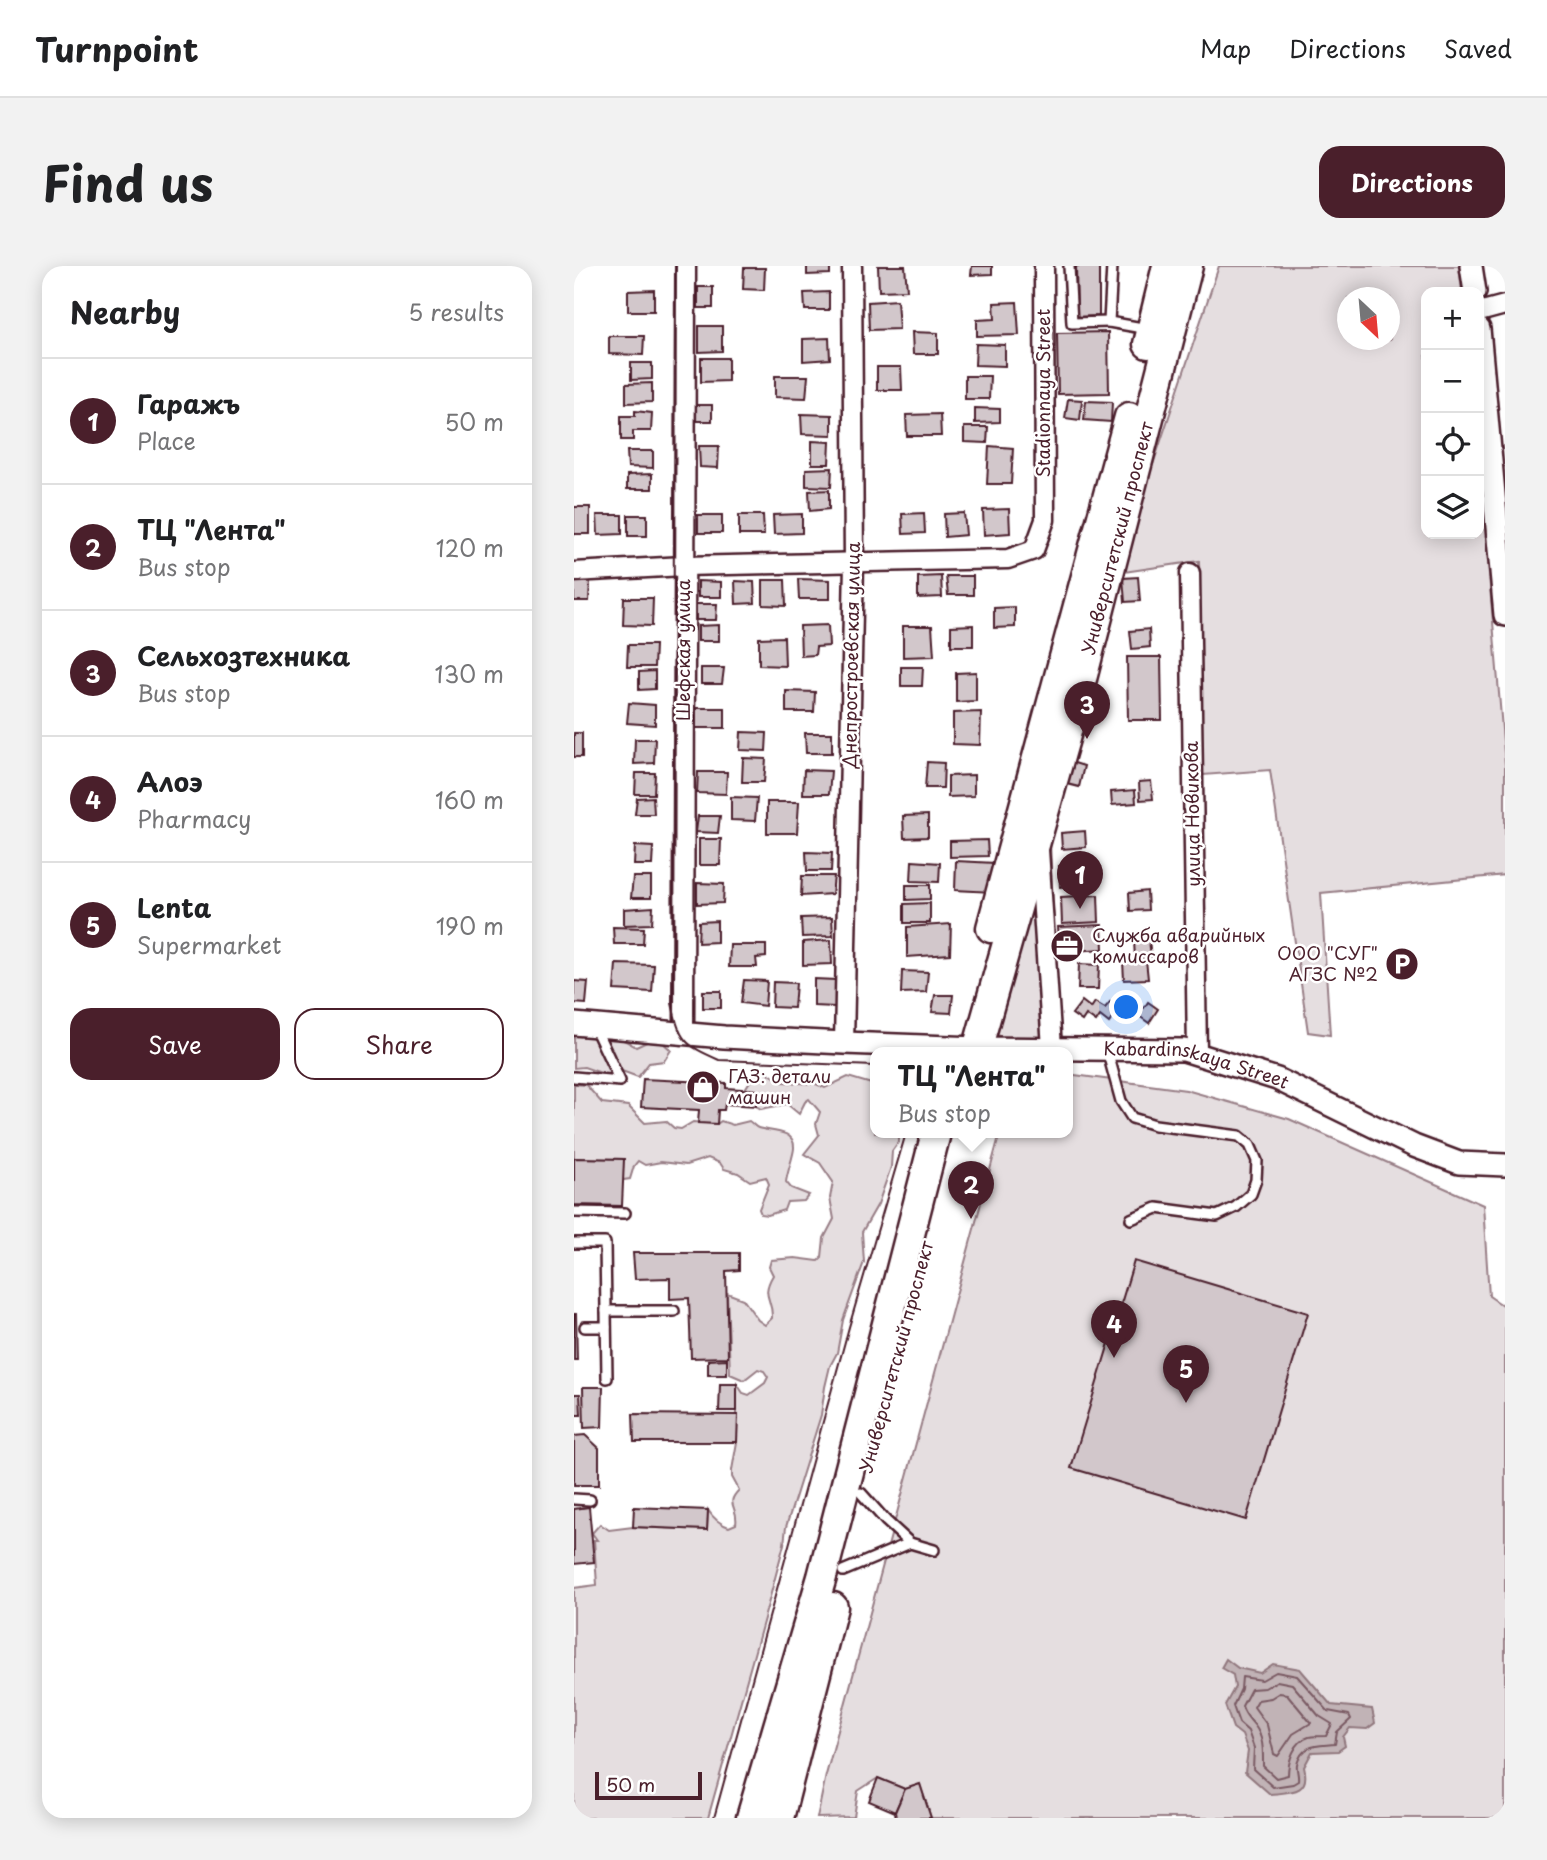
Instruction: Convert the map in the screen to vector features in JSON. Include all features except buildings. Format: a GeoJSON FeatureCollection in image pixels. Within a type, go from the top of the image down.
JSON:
{"type":"FeatureCollection","features":[{"type":"Feature","properties":{"kind":"highway","name":"Университетский проспект"},"geometry":{"type":"LineString","coordinates":[[968,1047],[1167,266]]}},
{"type":"Feature","properties":{"kind":"highway","name":"Университетский проспект"},"geometry":{"type":"LineString","coordinates":[[968,1047],[1037,836],[1083,675],[1188,266]]}},
{"type":"Feature","properties":{"kind":"highway","name":"Университетский проспект"},"geometry":{"type":"LineString","coordinates":[[835,1576],[935,1138]]}},
{"type":"Feature","properties":{"kind":"highway","name":"Университетский проспект"},"geometry":{"type":"LineString","coordinates":[[835,1576],[861,1493],[954,1138]]}},
{"type":"Feature","properties":{"kind":"highway"},"geometry":{"type":"LineString","coordinates":[[784,1814],[835,1576]]}},
{"type":"Feature","properties":{"kind":"highway"},"geometry":{"type":"LineString","coordinates":[[751,1818],[835,1576]]}},
{"type":"Feature","properties":{"kind":"street","name":"Шефская улица"},"geometry":{"type":"LineString","coordinates":[[684,1034],[686,266]]}},
{"type":"Feature","properties":{"kind":"street","name":"Днепростроевская улица"},"geometry":{"type":"LineString","coordinates":[[844,1043],[854,563],[852,266]]}},
{"type":"Feature","properties":{"kind":"street","name":"Stadionnaya Street"},"geometry":{"type":"LineString","coordinates":[[854,563],[1008,559],[1034,550],[1045,520],[1044,266]]}},
{"type":"Feature","properties":{"kind":"street"},"geometry":{"type":"LineString","coordinates":[[1471,266],[1474,287]]}},
{"type":"Feature","properties":{"kind":"street"},"geometry":{"type":"LineString","coordinates":[[1484,311],[1505,305]]}},
{"type":"Feature","properties":{"kind":"street"},"geometry":{"type":"LineString","coordinates":[[1481,350],[1501,533],[1505,615]]}},
{"type":"Feature","properties":{"kind":"street"},"geometry":{"type":"LineString","coordinates":[[574,572],[684,566],[854,563]]}},
{"type":"Feature","properties":{"kind":"street","name":"улица Новикова"},"geometry":{"type":"LineString","coordinates":[[1190,573],[1197,1054]]}},
{"type":"Feature","properties":{"kind":"street"},"geometry":{"type":"LineString","coordinates":[[1037,836],[1043,890],[1052,1047]]}},
{"type":"Feature","properties":{"kind":"street","name":"Kabardinskaya Street"},"geometry":{"type":"LineString","coordinates":[[584,1025],[684,1034],[914,1047]]}},
{"type":"Feature","properties":{"kind":"street","name":"Kabardinskaya Street"},"geometry":{"type":"LineString","coordinates":[[1073,1048],[1184,1050],[1277,1079],[1414,1146],[1460,1163],[1505,1165]]}},
{"type":"Feature","properties":{"kind":"lane"},"geometry":{"type":"LineString","coordinates":[[1069,266],[1072,323],[1109,322],[1152,330]]}},
{"type":"Feature","properties":{"kind":"lane"},"geometry":{"type":"LineString","coordinates":[[1109,322],[1112,266]]}},
{"type":"Feature","properties":{"kind":"lane"},"geometry":{"type":"LineString","coordinates":[[574,1077],[620,1081],[584,1025]]}},
{"type":"Feature","properties":{"kind":"lane"},"geometry":{"type":"LineString","coordinates":[[1107,1049],[1121,1101],[1132,1118],[1154,1125],[1239,1136],[1250,1145],[1256,1161],[1256,1180],[1251,1194],[1236,1207],[1217,1216],[1157,1208],[1131,1219]]}},
{"type":"Feature","properties":{"kind":"lane"},"geometry":{"type":"LineString","coordinates":[[574,1212],[625,1213]]}},
{"type":"Feature","properties":{"kind":"lane"},"geometry":{"type":"LineString","coordinates":[[574,1243],[605,1243],[607,1378]]}},
{"type":"Feature","properties":{"kind":"lane"},"geometry":{"type":"LineString","coordinates":[[606,1311],[674,1311]]}},
{"type":"Feature","properties":{"kind":"lane"},"geometry":{"type":"LineString","coordinates":[[585,1328],[606,1327]]}},
{"type":"Feature","properties":{"kind":"lane"},"geometry":{"type":"LineString","coordinates":[[861,1493],[910,1543],[934,1550]]}},
{"type":"Feature","properties":{"kind":"lane"},"geometry":{"type":"LineString","coordinates":[[574,1499],[590,1500]]}},
{"type":"Feature","properties":{"kind":"lane"},"geometry":{"type":"LineString","coordinates":[[835,1576],[910,1543]]}},
{"type":"Feature","properties":{"kind":"shaded area"},"geometry":{"type":"Polygon","coordinates":[[[1219,266],[1459,266],[1461,287],[1421,287],[1421,539],[1484,539],[1484,515],[1505,765],[1505,875],[1321,893],[1330,1035],[1308,1032],[1270,770],[1203,775],[1199,561],[1117,573],[1219,266]]]}},
{"type":"Feature","properties":{"kind":"shaded area"},"geometry":{"type":"Polygon","coordinates":[[[1043,841],[1050,843],[1059,1035],[1026,1040],[1009,1039],[995,1033],[1043,841]]]}},
{"type":"Feature","properties":{"kind":"shaded area"},"geometry":{"type":"Polygon","coordinates":[[[585,1032],[602,1039],[620,1038],[636,1047],[651,1040],[663,1043],[671,1050],[664,1061],[649,1063],[638,1077],[622,1071],[607,1075],[584,1067],[574,1068],[574,1034],[585,1032]]]}},
{"type":"Feature","properties":{"kind":"shaded area"},"geometry":{"type":"Polygon","coordinates":[[[763,1070],[783,1082],[816,1084],[825,1088],[848,1077],[870,1084],[870,1138],[899,1138],[899,1141],[892,1151],[891,1167],[878,1204],[862,1232],[864,1262],[843,1320],[837,1353],[830,1366],[821,1415],[786,1527],[770,1597],[708,1818],[574,1818],[574,1588],[597,1585],[594,1540],[597,1540],[592,1533],[600,1524],[609,1530],[633,1527],[707,1530],[708,1510],[714,1518],[729,1527],[736,1524],[732,1503],[739,1490],[732,1477],[732,1470],[737,1442],[737,1384],[743,1393],[749,1395],[765,1383],[768,1377],[764,1371],[758,1369],[744,1380],[730,1374],[727,1293],[743,1299],[758,1320],[765,1325],[772,1318],[767,1293],[773,1275],[769,1267],[771,1260],[795,1258],[818,1261],[822,1257],[824,1238],[834,1219],[830,1198],[833,1182],[820,1163],[804,1154],[819,1135],[816,1124],[820,1112],[809,1099],[799,1114],[787,1104],[761,1109],[756,1106],[756,1090],[745,1089],[754,1075],[763,1070]]]}},
{"type":"Feature","properties":{"kind":"shaded area"},"geometry":{"type":"Polygon","coordinates":[[[1073,1075],[1186,1090],[1289,1119],[1483,1205],[1489,1296],[1505,1307],[1505,1818],[931,1818],[920,1784],[905,1789],[878,1778],[858,1791],[854,1817],[817,1818],[826,1775],[999,1138],[1073,1138],[1073,1075]]]}},
{"type":"Feature","properties":{"kind":"shaded area"},"geometry":{"type":"Polygon","coordinates":[[[574,1084],[586,1085],[602,1103],[628,1106],[645,1123],[666,1121],[674,1128],[681,1129],[693,1122],[717,1124],[721,1121],[733,1125],[749,1121],[758,1128],[786,1134],[793,1142],[794,1148],[786,1182],[791,1188],[809,1195],[804,1201],[787,1202],[784,1210],[768,1215],[761,1214],[759,1209],[769,1184],[766,1177],[750,1181],[708,1158],[686,1165],[661,1162],[645,1165],[638,1161],[630,1179],[623,1180],[623,1159],[574,1158],[574,1084]]]}},
{"type":"Feature","properties":{"kind":"water"},"geometry":{"type":"Polygon","coordinates":[[[1226,1659],[1238,1668],[1260,1673],[1273,1664],[1300,1669],[1331,1705],[1372,1709],[1375,1723],[1367,1729],[1350,1728],[1343,1737],[1345,1746],[1338,1751],[1312,1752],[1304,1767],[1302,1787],[1291,1792],[1270,1794],[1245,1772],[1248,1751],[1242,1735],[1233,1728],[1225,1705],[1235,1687],[1233,1675],[1221,1668],[1226,1659]]]}},
{"type":"Feature","properties":{"kind":"tram line"},"geometry":{"type":"LineString","coordinates":[[675,266],[672,1003],[675,1016],[685,1040],[719,1060],[870,1066]]}},
{"type":"Feature","properties":{"kind":"tram line"},"geometry":{"type":"LineString","coordinates":[[714,1818],[849,1327],[905,1138]]}},
{"type":"Feature","properties":{"kind":"place","name":"Сельхозтехника"},"geometry":{"type":"Point","coordinates":[1087,739]}},
{"type":"Feature","properties":{"kind":"place","name":"Гаражъ"},"geometry":{"type":"Point","coordinates":[1080,909]}},
{"type":"Feature","properties":{"kind":"place","name":"Служба аварийных комиссаров"},"geometry":{"type":"Point","coordinates":[1067,946]}},
{"type":"Feature","properties":{"kind":"place","name":"ООО \"СУГ\" АГЗС №2"},"geometry":{"type":"Point","coordinates":[1402,964]}},
{"type":"Feature","properties":{"kind":"place","name":"ГАЗ: детали машин"},"geometry":{"type":"Point","coordinates":[703,1087]}},
{"type":"Feature","properties":{"kind":"place","name":"ТЦ \"Лента\""},"geometry":{"type":"Point","coordinates":[971,1219]}},
{"type":"Feature","properties":{"kind":"place","name":"Алоэ"},"geometry":{"type":"Point","coordinates":[1114,1358]}},
{"type":"Feature","properties":{"kind":"place","name":"Lenta"},"geometry":{"type":"Point","coordinates":[1186,1403]}}]}
